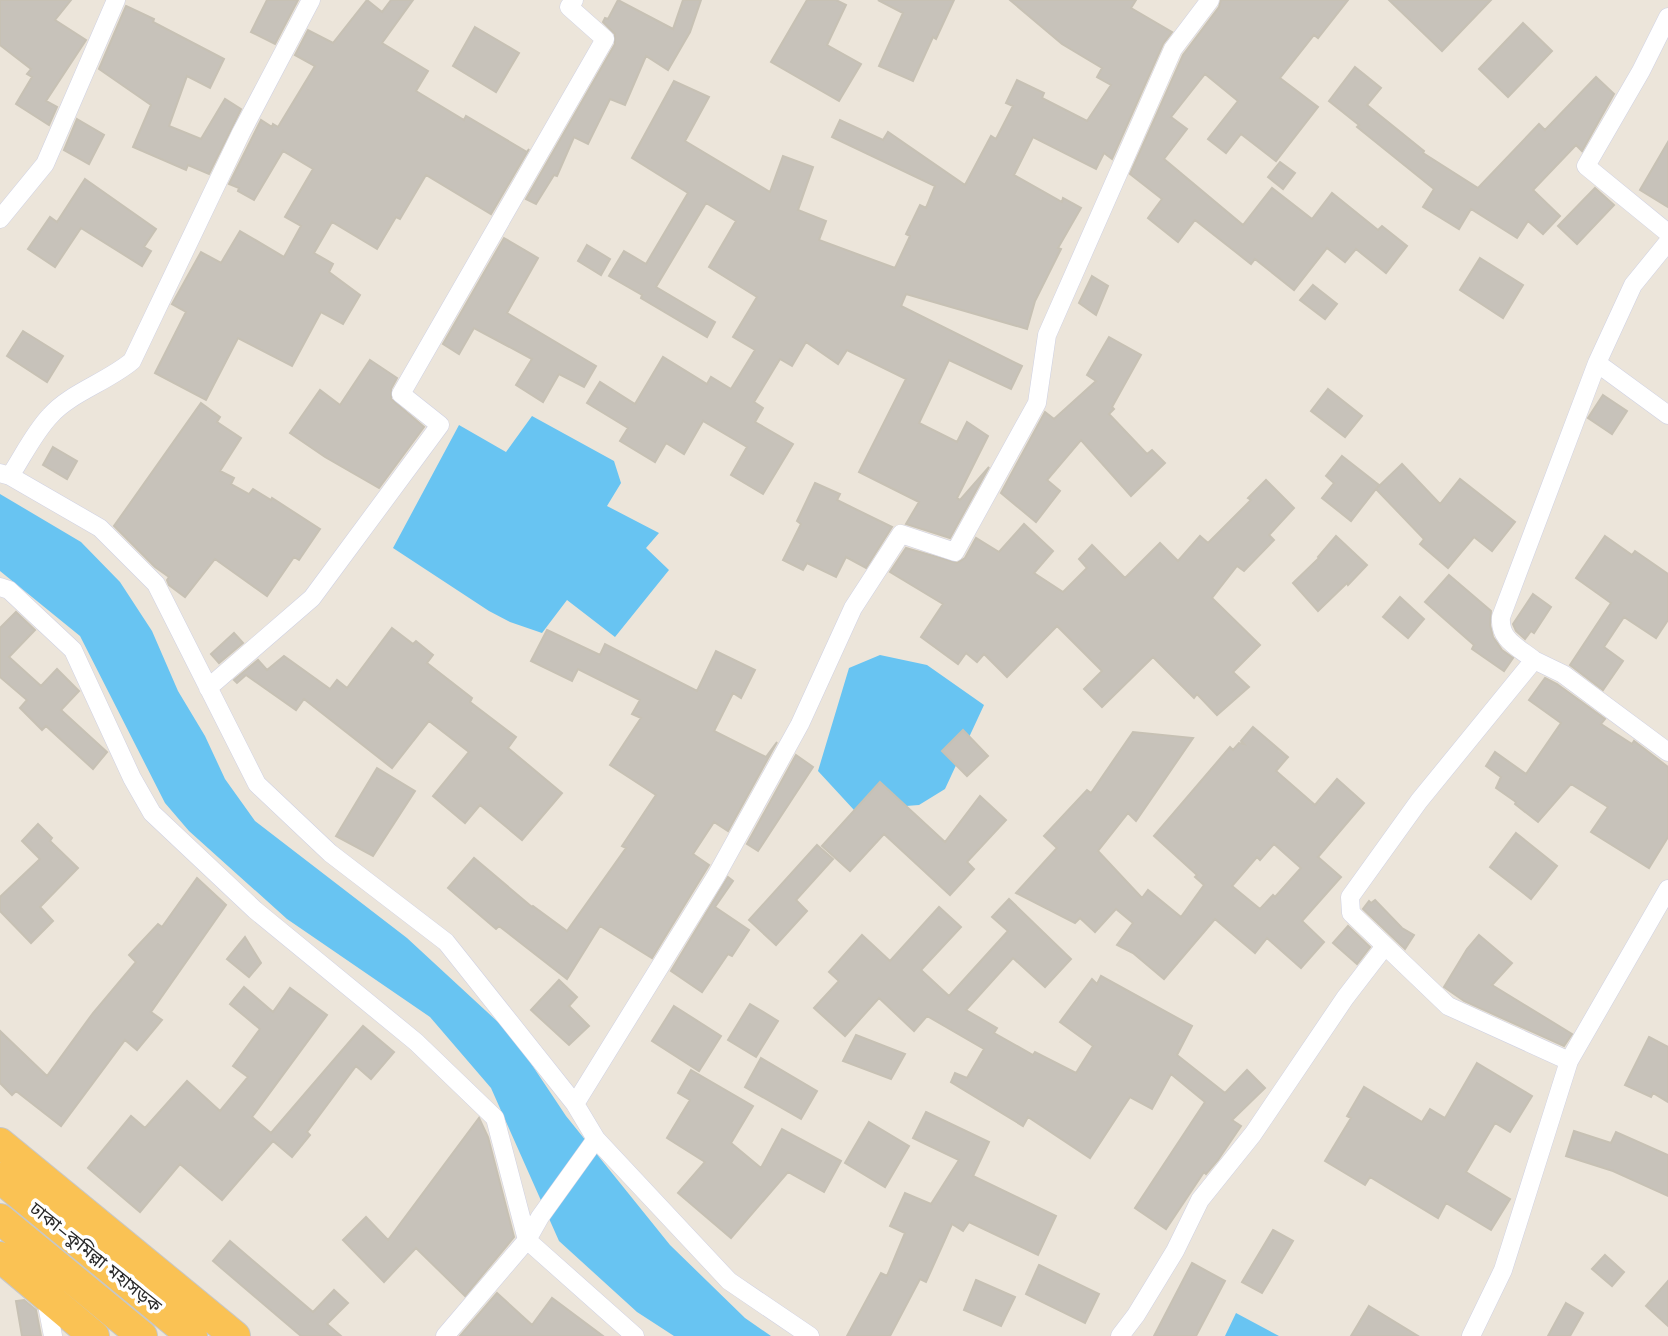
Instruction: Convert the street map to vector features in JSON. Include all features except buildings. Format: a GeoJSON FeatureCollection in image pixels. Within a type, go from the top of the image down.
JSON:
{"type":"FeatureCollection","features":[{"type":"Feature","properties":{"kind":"highway"},"geometry":{"type":"LineString","coordinates":[[0,1143],[235,1336]]}},
{"type":"Feature","properties":{"kind":"highway","name":"ঢাকা–কুমিল্লা মহাসড়ক"},"geometry":{"type":"LineString","coordinates":[[0,1178],[192,1336]]}},
{"type":"Feature","properties":{"kind":"highway","name":"ঢাকা–কুমিল্লা মহাসড়ক"},"geometry":{"type":"LineString","coordinates":[[0,1219],[142,1336]]}},
{"type":"Feature","properties":{"kind":"highway"},"geometry":{"type":"LineString","coordinates":[[0,1257],[94,1336]]}},
{"type":"Feature","properties":{"kind":"street"},"geometry":{"type":"LineString","coordinates":[[0,219],[45,164],[116,0]]}},
{"type":"Feature","properties":{"kind":"street"},"geometry":{"type":"LineString","coordinates":[[311,0],[241,133],[132,361],[50,415],[5,474],[100,528],[156,584],[257,784],[330,853],[446,942],[575,1104],[594,1142],[729,1281],[810,1336]]}},
{"type":"Feature","properties":{"kind":"street"},"geometry":{"type":"LineString","coordinates":[[208,688],[312,598],[440,425],[401,394],[605,38],[569,7],[574,0]]}},
{"type":"Feature","properties":{"kind":"street"},"geometry":{"type":"LineString","coordinates":[[575,1104],[716,876],[800,723],[853,608],[901,534],[955,552],[1037,403],[1047,335],[1173,49],[1210,0]]}},
{"type":"Feature","properties":{"kind":"street"},"geometry":{"type":"LineString","coordinates":[[1668,17],[1641,71],[1586,166],[1668,233]]}},
{"type":"Feature","properties":{"kind":"street"},"geometry":{"type":"LineString","coordinates":[[1668,242],[1633,285],[1597,363],[1501,617],[1500,628],[1505,637],[1534,660],[1563,674],[1668,752]]}},
{"type":"Feature","properties":{"kind":"street"},"geometry":{"type":"LineString","coordinates":[[1597,363],[1668,415]]}},
{"type":"Feature","properties":{"kind":"street"},"geometry":{"type":"LineString","coordinates":[[0,587],[9,590],[73,650],[132,778],[152,813],[255,910],[416,1042],[495,1118],[527,1240],[635,1336]]}},
{"type":"Feature","properties":{"kind":"street"},"geometry":{"type":"LineString","coordinates":[[1534,660],[1419,801],[1350,897],[1351,913],[1448,1006],[1569,1061]]}},
{"type":"Feature","properties":{"kind":"street"},"geometry":{"type":"LineString","coordinates":[[1471,1336],[1503,1270],[1569,1061],[1668,889]]}},
{"type":"Feature","properties":{"kind":"street"},"geometry":{"type":"LineString","coordinates":[[1120,1336],[1175,1251],[1200,1200],[1253,1134],[1345,998],[1385,946]]}},
{"type":"Feature","properties":{"kind":"street"},"geometry":{"type":"LineString","coordinates":[[445,1336],[527,1240],[540,1217],[594,1142]]}},
{"type":"Feature","properties":{"kind":"street"},"geometry":{"type":"LineString","coordinates":[[45,1295],[53,1336]]}},
{"type":"Feature","properties":{"kind":"water"},"geometry":{"type":"Polygon","coordinates":[[[532,416],[614,461],[621,483],[607,506],[659,533],[646,548],[669,570],[615,637],[567,600],[542,633],[510,622],[393,548],[459,425],[506,452],[532,416]]]}},
{"type":"Feature","properties":{"kind":"water"},"geometry":{"type":"Polygon","coordinates":[[[0,494],[81,542],[120,582],[152,631],[178,691],[205,736],[225,779],[255,821],[407,938],[512,1035],[566,1116],[670,1245],[745,1318],[771,1336],[674,1336],[637,1312],[559,1241],[491,1088],[430,1017],[287,919],[189,831],[165,803],[80,636],[0,571],[0,494]]]}},
{"type":"Feature","properties":{"kind":"water"},"geometry":{"type":"Polygon","coordinates":[[[880,655],[927,665],[984,705],[945,789],[919,805],[854,810],[818,771],[849,668],[880,655]]]}},
{"type":"Feature","properties":{"kind":"water"},"geometry":{"type":"Polygon","coordinates":[[[1236,1313],[1279,1336],[1225,1336],[1236,1313]]]}}]}
